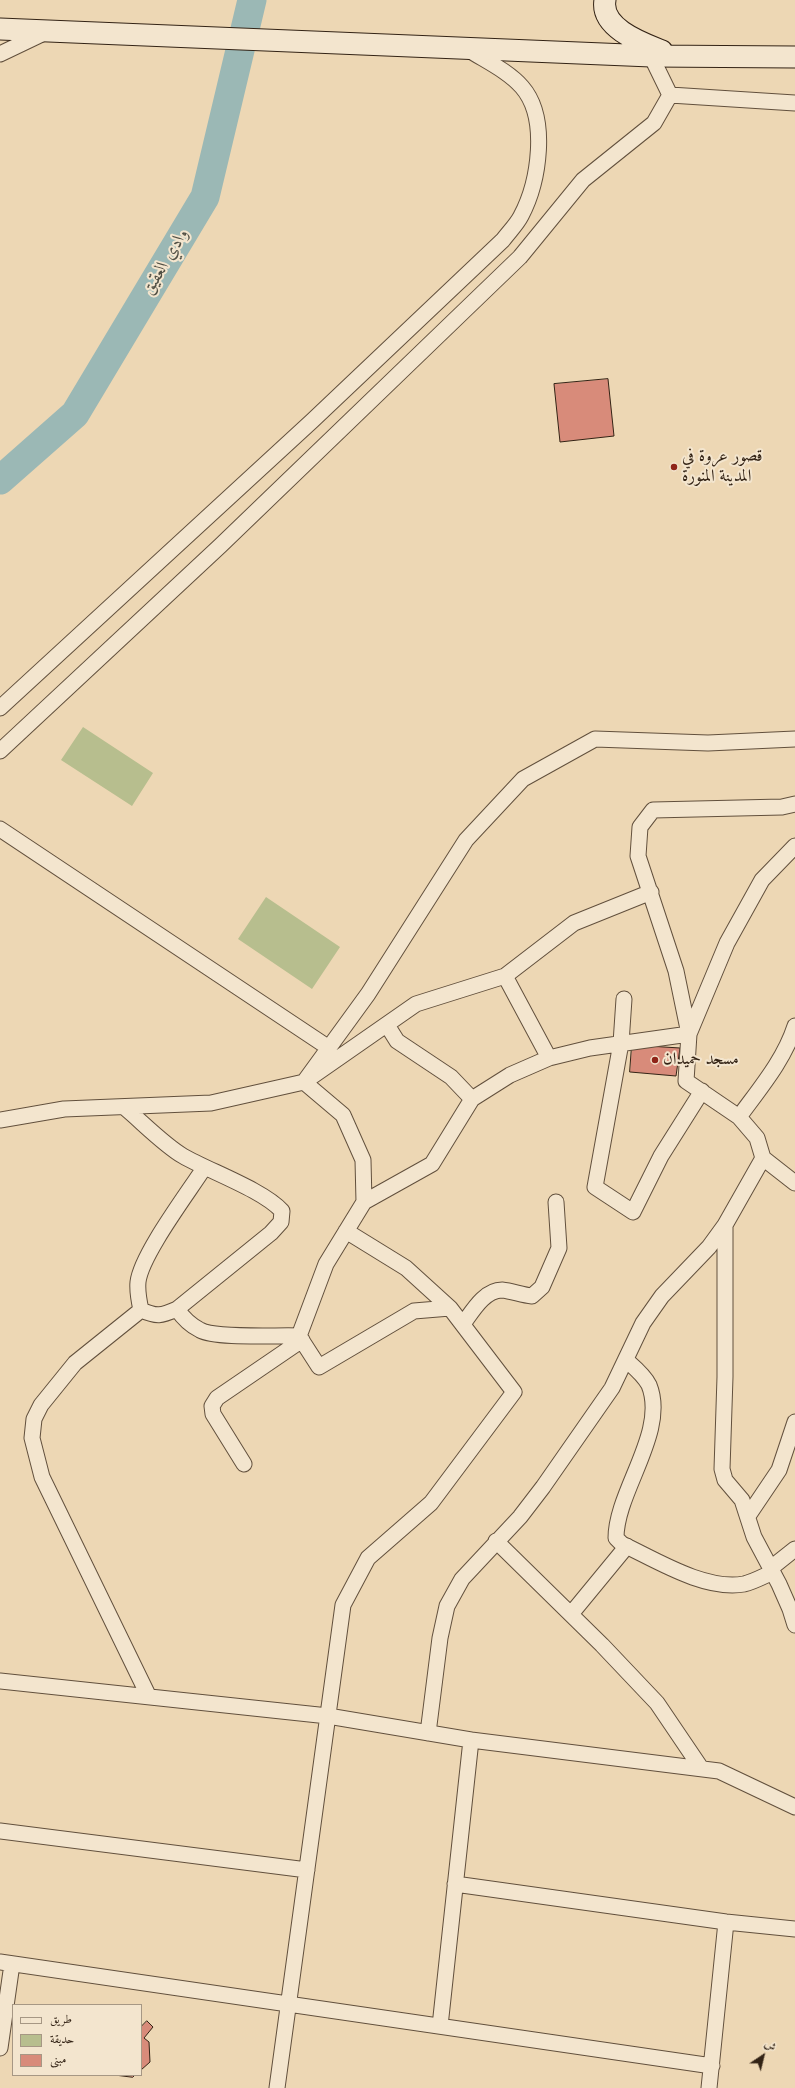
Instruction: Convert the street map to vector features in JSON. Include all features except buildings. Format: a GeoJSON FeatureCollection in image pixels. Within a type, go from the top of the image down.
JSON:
{"type":"FeatureCollection","features":[{"type":"Feature","properties":{"kind":"main road"},"geometry":{"type":"LineString","coordinates":[[605,0],[604,6],[607,16],[622,32],[635,41],[675,56]]}},
{"type":"Feature","properties":{"kind":"main road"},"geometry":{"type":"LineString","coordinates":[[0,29],[469,50],[650,56],[795,56]]}},
{"type":"Feature","properties":{"kind":"street"},"geometry":{"type":"LineString","coordinates":[[0,54],[48,31]]}},
{"type":"Feature","properties":{"kind":"street"},"geometry":{"type":"LineString","coordinates":[[0,708],[312,421],[503,240],[521,217],[530,196],[539,144],[535,111],[522,87],[469,50]]}},
{"type":"Feature","properties":{"kind":"street"},"geometry":{"type":"LineString","coordinates":[[650,56],[670,94]]}},
{"type":"Feature","properties":{"kind":"street"},"geometry":{"type":"LineString","coordinates":[[670,94],[795,102]]}},
{"type":"Feature","properties":{"kind":"street"},"geometry":{"type":"LineString","coordinates":[[0,751],[220,546],[520,257],[583,180],[654,123],[670,94]]}},
{"type":"Feature","properties":{"kind":"street"},"geometry":{"type":"LineString","coordinates":[[304,1082],[368,994],[466,840],[523,779],[595,739],[708,743],[795,740]]}},
{"type":"Feature","properties":{"kind":"street"},"geometry":{"type":"LineString","coordinates":[[795,804],[782,807],[653,810],[640,827],[638,856],[676,971],[689,1034],[686,1081],[739,1117],[756,1138],[763,1158],[795,1183]]}},
{"type":"Feature","properties":{"kind":"street"},"geometry":{"type":"LineString","coordinates":[[0,829],[329,1048]]}},
{"type":"Feature","properties":{"kind":"street"},"geometry":{"type":"LineString","coordinates":[[689,1034],[727,943],[762,880],[795,846]]}},
{"type":"Feature","properties":{"kind":"street"},"geometry":{"type":"LineString","coordinates":[[0,1120],[64,1109],[211,1103],[304,1082],[416,1004],[505,976],[574,923],[651,892]]}},
{"type":"Feature","properties":{"kind":"street"},"geometry":{"type":"LineString","coordinates":[[505,976],[549,1058]]}},
{"type":"Feature","properties":{"kind":"street"},"geometry":{"type":"LineString","coordinates":[[624,999],[621,1043],[595,1187],[633,1212],[661,1156],[702,1091]]}},
{"type":"Feature","properties":{"kind":"street"},"geometry":{"type":"LineString","coordinates":[[387,1025],[397,1041],[450,1077],[472,1099]]}},
{"type":"Feature","properties":{"kind":"street"},"geometry":{"type":"LineString","coordinates":[[739,1117],[791,1049],[795,1026]]}},
{"type":"Feature","properties":{"kind":"street"},"geometry":{"type":"LineString","coordinates":[[244,1464],[213,1414],[212,1406],[217,1398],[301,1338],[326,1264],[364,1202],[432,1164],[472,1099],[510,1075],[549,1058],[621,1043],[689,1034]]}},
{"type":"Feature","properties":{"kind":"street"},"geometry":{"type":"LineString","coordinates":[[304,1082],[343,1115],[363,1160],[364,1202]]}},
{"type":"Feature","properties":{"kind":"street"},"geometry":{"type":"LineString","coordinates":[[124,1107],[181,1155],[276,1205],[282,1211],[281,1222],[271,1233],[177,1309],[164,1315],[154,1315],[141,1310]]}},
{"type":"Feature","properties":{"kind":"street"},"geometry":{"type":"LineString","coordinates":[[428,1733],[440,1638],[447,1606],[462,1579],[520,1517],[543,1487],[612,1388],[643,1323],[662,1296],[709,1247],[725,1225],[763,1158]]}},
{"type":"Feature","properties":{"kind":"street"},"geometry":{"type":"LineString","coordinates":[[141,1310],[138,1298],[138,1281],[148,1256],[204,1168]]}},
{"type":"Feature","properties":{"kind":"street"},"geometry":{"type":"LineString","coordinates":[[463,1324],[477,1305],[494,1292],[501,1290],[532,1296],[542,1288],[559,1248],[556,1202]]}},
{"type":"Feature","properties":{"kind":"street"},"geometry":{"type":"LineString","coordinates":[[725,1225],[725,1377],[722,1469],[725,1480],[742,1500],[754,1537],[772,1570],[794,1621]]}},
{"type":"Feature","properties":{"kind":"street"},"geometry":{"type":"LineString","coordinates":[[277,2088],[308,1870],[343,1605],[368,1558],[431,1503],[514,1392],[450,1308],[406,1268],[346,1231]]}},
{"type":"Feature","properties":{"kind":"street"},"geometry":{"type":"LineString","coordinates":[[301,1338],[319,1366],[414,1311],[450,1308]]}},
{"type":"Feature","properties":{"kind":"street"},"geometry":{"type":"LineString","coordinates":[[177,1309],[185,1320],[201,1331],[217,1334],[301,1338]]}},
{"type":"Feature","properties":{"kind":"street"},"geometry":{"type":"LineString","coordinates":[[141,1310],[75,1363],[41,1405],[34,1419],[32,1438],[42,1477],[149,1697]]}},
{"type":"Feature","properties":{"kind":"street"},"geometry":{"type":"LineString","coordinates":[[626,1360],[639,1372],[648,1384],[652,1412],[641,1458],[616,1525],[616,1538],[627,1546],[688,1576],[714,1583],[744,1584],[772,1570],[795,1549]]}},
{"type":"Feature","properties":{"kind":"street"},"geometry":{"type":"LineString","coordinates":[[748,1516],[779,1470],[795,1422]]}},
{"type":"Feature","properties":{"kind":"street"},"geometry":{"type":"LineString","coordinates":[[496,1541],[571,1614],[657,1703],[700,1768]]}},
{"type":"Feature","properties":{"kind":"street"},"geometry":{"type":"LineString","coordinates":[[571,1614],[627,1546]]}},
{"type":"Feature","properties":{"kind":"street"},"geometry":{"type":"LineString","coordinates":[[0,1681],[328,1716],[471,1740],[719,1771],[795,1807]]}},
{"type":"Feature","properties":{"kind":"street"},"geometry":{"type":"LineString","coordinates":[[440,2026],[471,1740]]}},
{"type":"Feature","properties":{"kind":"street"},"geometry":{"type":"LineString","coordinates":[[0,1831],[308,1870]]}},
{"type":"Feature","properties":{"kind":"street"},"geometry":{"type":"LineString","coordinates":[[455,1884],[726,1922],[795,1929]]}},
{"type":"Feature","properties":{"kind":"street"},"geometry":{"type":"LineString","coordinates":[[710,2088],[726,1922]]}},
{"type":"Feature","properties":{"kind":"street"},"geometry":{"type":"LineString","coordinates":[[0,2048],[6,1963],[712,2066]]}},
{"type":"Feature","properties":{"kind":"green space"},"geometry":{"type":"Polygon","coordinates":[[[83,727],[153,773],[132,806],[61,760],[83,727]]]}},
{"type":"Feature","properties":{"kind":"green space"},"geometry":{"type":"Polygon","coordinates":[[[266,897],[340,947],[312,989],[238,939],[266,897]]]}},
{"type":"Feature","properties":{"kind":"waterway","name":"وادي العقيق"},"geometry":{"type":"LineString","coordinates":[[0,480],[75,414],[205,197],[252,0]]}},
{"type":"Feature","properties":{"kind":"place","name":"قصور عروة في المدينة المنورة"},"geometry":{"type":"Point","coordinates":[674,467]}},
{"type":"Feature","properties":{"kind":"place","name":"مسجد حميدان"},"geometry":{"type":"Point","coordinates":[655,1060]}}]}
